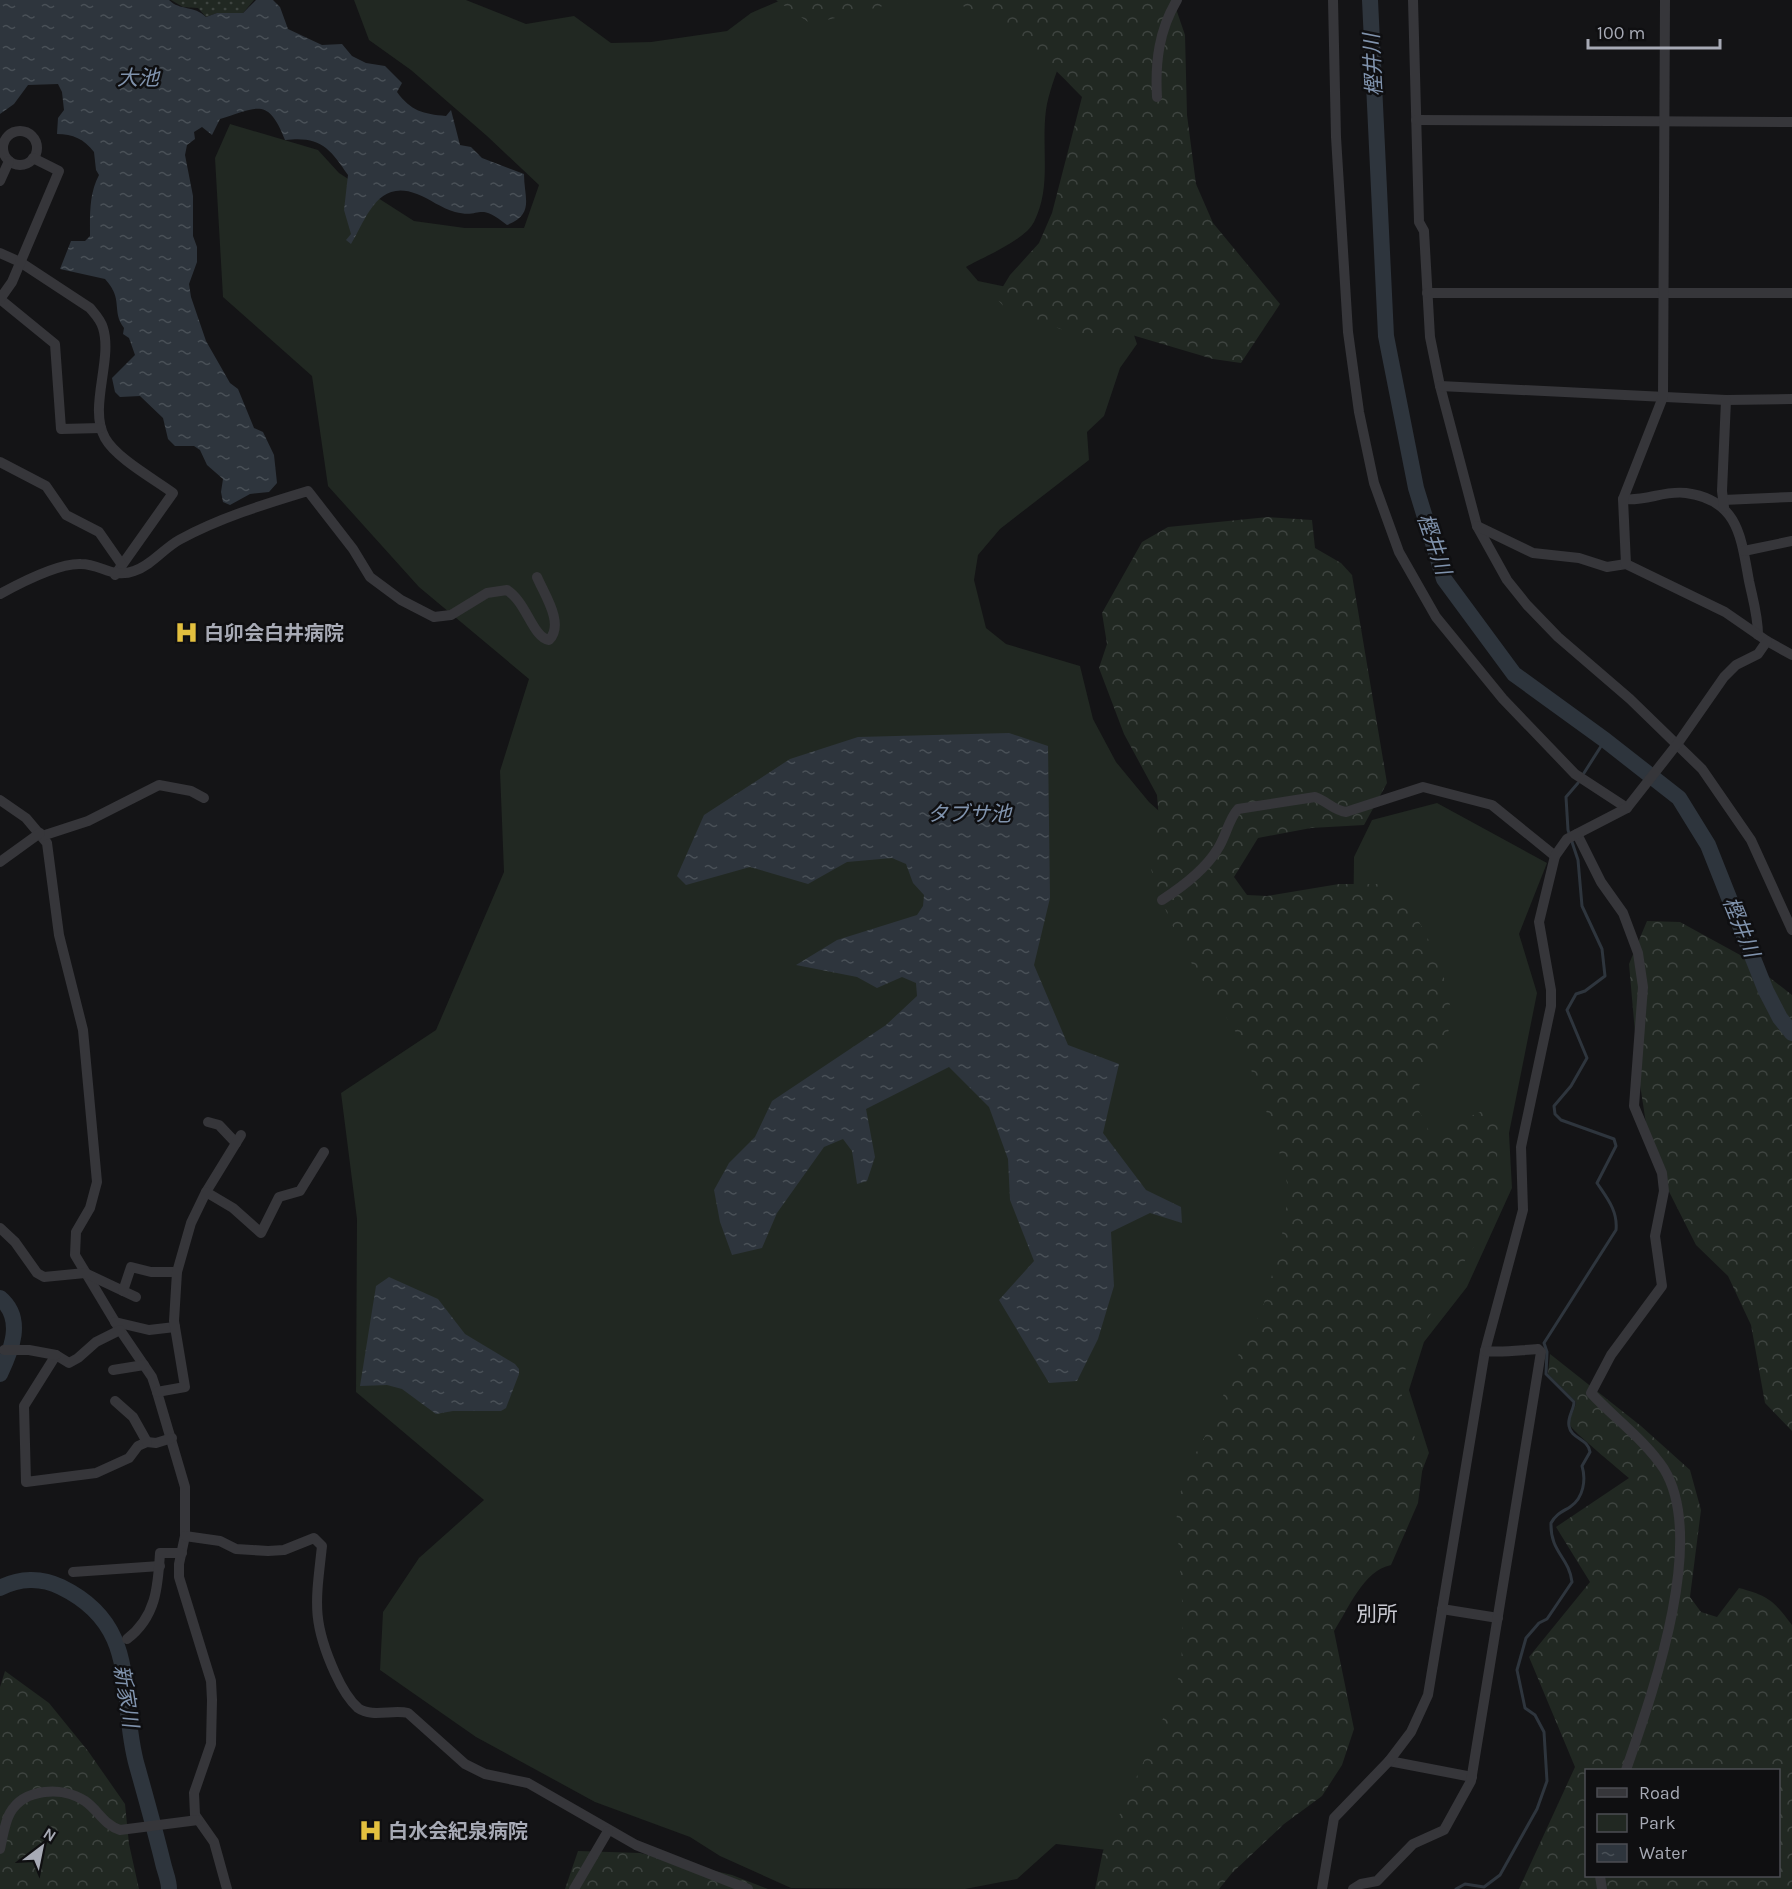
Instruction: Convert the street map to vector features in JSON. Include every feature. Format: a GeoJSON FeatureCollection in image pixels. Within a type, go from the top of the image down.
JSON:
{"type":"FeatureCollection","features":[{"type":"Feature","properties":{"kind":"street"},"geometry":{"type":"LineString","coordinates":[[1157,97],[1156,78],[1160,39],[1177,0]]}},
{"type":"Feature","properties":{"kind":"street"},"geometry":{"type":"LineString","coordinates":[[1333,0],[1335,137],[1348,332],[1359,412],[1374,483],[1399,552],[1436,617],[1503,699],[1575,774],[1627,808]]}},
{"type":"Feature","properties":{"kind":"street"},"geometry":{"type":"LineString","coordinates":[[1413,0],[1419,222],[1424,231],[1430,337],[1440,386],[1477,526],[1507,580],[1527,605],[1558,637],[1678,743],[1702,769],[1751,840],[1792,930]]}},
{"type":"Feature","properties":{"kind":"street"},"geometry":{"type":"LineString","coordinates":[[1626,564],[1623,499],[1663,397],[1665,0]]}},
{"type":"Feature","properties":{"kind":"street"},"geometry":{"type":"LineString","coordinates":[[1416,120],[1792,122]]}},
{"type":"Feature","properties":{"kind":"street"},"geometry":{"type":"LineString","coordinates":[[0,181],[6,138],[19,130],[30,133],[36,142],[33,158],[21,165],[4,158]]}},
{"type":"Feature","properties":{"kind":"street"},"geometry":{"type":"LineString","coordinates":[[33,158],[59,171],[12,282],[0,299],[56,344],[61,429],[101,428]]}},
{"type":"Feature","properties":{"kind":"street"},"geometry":{"type":"LineString","coordinates":[[0,253],[20,262],[90,308],[103,327],[101,428],[113,449],[173,493],[119,570]]}},
{"type":"Feature","properties":{"kind":"street"},"geometry":{"type":"LineString","coordinates":[[1427,292],[1792,293]]}},
{"type":"Feature","properties":{"kind":"street"},"geometry":{"type":"LineString","coordinates":[[1440,386],[1726,400],[1792,399]]}},
{"type":"Feature","properties":{"kind":"street"},"geometry":{"type":"LineString","coordinates":[[1322,1889],[1334,1818],[1389,1761],[1411,1732],[1428,1695],[1485,1351],[1523,1210],[1521,1147],[1551,1006],[1548,972],[1539,922],[1555,856],[1572,836],[1627,808],[1678,743],[1724,677],[1736,665],[1758,654],[1762,638],[1744,551],[1736,522],[1723,503],[1726,400]]}},
{"type":"Feature","properties":{"kind":"street"},"geometry":{"type":"LineString","coordinates":[[0,462],[46,486],[66,515],[99,532],[119,570]]}},
{"type":"Feature","properties":{"kind":"street"},"geometry":{"type":"LineString","coordinates":[[0,594],[33,575],[81,564],[119,570],[145,567],[179,541],[252,508],[308,491],[353,549],[370,577],[401,600],[434,617],[451,615],[487,593],[507,590],[517,596],[535,631],[549,640],[552,637],[555,622],[537,578]]}},
{"type":"Feature","properties":{"kind":"street"},"geometry":{"type":"LineString","coordinates":[[1623,499],[1637,501],[1664,493],[1686,493],[1723,503],[1792,497]]}},
{"type":"Feature","properties":{"kind":"street"},"geometry":{"type":"LineString","coordinates":[[1477,526],[1533,553],[1579,558],[1607,567],[1626,564],[1725,612],[1762,638],[1792,655]]}},
{"type":"Feature","properties":{"kind":"street"},"geometry":{"type":"LineString","coordinates":[[1744,551],[1792,541]]}},
{"type":"Feature","properties":{"kind":"street"},"geometry":{"type":"LineString","coordinates":[[0,862],[40,834],[88,821],[159,785],[191,791],[204,798]]}},
{"type":"Feature","properties":{"kind":"street"},"geometry":{"type":"LineString","coordinates":[[1162,900],[1180,888],[1207,863],[1218,849],[1232,815],[1239,809],[1315,797],[1324,800],[1335,810],[1346,812],[1422,787],[1435,788],[1492,805],[1555,856]]}},
{"type":"Feature","properties":{"kind":"street"},"geometry":{"type":"LineString","coordinates":[[0,800],[26,818],[47,843],[59,935],[83,1030],[97,1182],[95,1195],[74,1242],[75,1255],[144,1365],[157,1392],[185,1487],[185,1536],[179,1577],[211,1681],[212,1700],[211,1744],[194,1792],[195,1815],[214,1842],[227,1889]]}},
{"type":"Feature","properties":{"kind":"street"},"geometry":{"type":"LineString","coordinates":[[1572,836],[1600,882],[1623,913],[1638,953],[1643,987],[1634,1106],[1662,1173],[1664,1191],[1655,1236],[1662,1286],[1611,1354],[1591,1393],[1641,1442],[1663,1468],[1674,1490],[1679,1526],[1674,1607],[1657,1678],[1626,1769]]}},
{"type":"Feature","properties":{"kind":"street"},"geometry":{"type":"LineString","coordinates":[[157,1392],[185,1387],[175,1326],[177,1272],[191,1223],[206,1192],[238,1139],[219,1125],[208,1122]]}},
{"type":"Feature","properties":{"kind":"street"},"geometry":{"type":"LineString","coordinates":[[206,1192],[233,1208],[261,1233],[279,1197],[300,1191],[324,1152]]}},
{"type":"Feature","properties":{"kind":"street"},"geometry":{"type":"LineString","coordinates":[[0,1228],[15,1242],[37,1273],[44,1277],[85,1273],[136,1297]]}},
{"type":"Feature","properties":{"kind":"street"},"geometry":{"type":"LineString","coordinates":[[123,1291],[131,1267],[151,1272],[177,1272]]}},
{"type":"Feature","properties":{"kind":"street"},"geometry":{"type":"LineString","coordinates":[[4,1350],[23,1350],[56,1355],[69,1363],[78,1359],[118,1326],[149,1330],[175,1326]]}},
{"type":"Feature","properties":{"kind":"street"},"geometry":{"type":"LineString","coordinates":[[1353,1889],[1361,1884],[1377,1881],[1413,1844],[1444,1830],[1472,1777],[1541,1352],[1538,1349],[1513,1349],[1502,1353],[1485,1351]]}},
{"type":"Feature","properties":{"kind":"street"},"geometry":{"type":"LineString","coordinates":[[56,1355],[24,1406],[26,1482],[96,1473],[129,1458],[138,1446],[147,1442],[156,1443],[172,1438]]}},
{"type":"Feature","properties":{"kind":"street"},"geometry":{"type":"LineString","coordinates":[[113,1370],[144,1365]]}},
{"type":"Feature","properties":{"kind":"street"},"geometry":{"type":"LineString","coordinates":[[116,1401],[133,1417],[147,1442]]}},
{"type":"Feature","properties":{"kind":"street"},"geometry":{"type":"LineString","coordinates":[[185,1536],[220,1541],[236,1549],[268,1551],[284,1550],[314,1538],[319,1540],[322,1546],[315,1608],[322,1643],[339,1680],[358,1707],[368,1712],[398,1710],[408,1713],[465,1764],[485,1774],[528,1783],[636,1845],[748,1889]]}},
{"type":"Feature","properties":{"kind":"street"},"geometry":{"type":"LineString","coordinates":[[128,1639],[141,1628],[156,1597],[162,1551],[182,1553]]}},
{"type":"Feature","properties":{"kind":"street"},"geometry":{"type":"LineString","coordinates":[[73,1572],[160,1566]]}},
{"type":"Feature","properties":{"kind":"street"},"geometry":{"type":"LineString","coordinates":[[1442,1609],[1498,1618]]}},
{"type":"Feature","properties":{"kind":"street"},"geometry":{"type":"LineString","coordinates":[[1389,1761],[1472,1777]]}},
{"type":"Feature","properties":{"kind":"street"},"geometry":{"type":"LineString","coordinates":[[0,1849],[5,1826],[16,1804],[35,1794],[48,1792],[75,1795],[88,1803],[111,1827],[133,1830],[198,1820]]}},
{"type":"Feature","properties":{"kind":"street"},"geometry":{"type":"LineString","coordinates":[[574,1889],[608,1831]]}},
{"type":"Feature","properties":{"kind":"green space"},"geometry":{"type":"Polygon","coordinates":[[[171,0],[254,0],[243,13],[217,13],[206,17],[198,8],[183,7],[171,0]]]}},
{"type":"Feature","properties":{"kind":"green space"},"geometry":{"type":"Polygon","coordinates":[[[354,0],[466,0],[526,24],[574,16],[611,43],[651,42],[727,31],[751,13],[781,0],[1071,0],[1072,14],[1067,42],[1046,110],[1043,195],[1034,222],[1022,236],[966,267],[978,281],[1041,294],[1128,317],[1137,344],[1120,368],[1104,416],[1087,432],[1089,460],[1000,529],[978,555],[974,580],[986,628],[1006,644],[1080,666],[1093,719],[1116,762],[1149,802],[1186,835],[1197,903],[1353,931],[1354,857],[1372,820],[1437,803],[1547,863],[1519,934],[1537,993],[1509,1133],[1512,1188],[1467,1287],[1424,1342],[1409,1390],[1429,1453],[1399,1530],[1175,1858],[1056,1844],[1017,1879],[965,1889],[791,1888],[720,1856],[690,1837],[595,1802],[476,1737],[380,1670],[383,1612],[419,1558],[484,1500],[356,1392],[357,1219],[341,1093],[436,1030],[504,872],[500,771],[529,679],[419,587],[328,486],[312,376],[223,297],[215,158],[230,124],[318,150],[339,173],[414,221],[465,228],[524,228],[539,185],[411,70],[369,40],[354,0]]]}},
{"type":"Feature","properties":{"kind":"green space"},"geometry":{"type":"Polygon","coordinates":[[[776,0],[935,0],[883,6],[811,24],[776,0]]]}},
{"type":"Feature","properties":{"kind":"green space"},"geometry":{"type":"Polygon","coordinates":[[[947,0],[1173,0],[1185,35],[1187,115],[1196,184],[1213,223],[1280,304],[1241,363],[1213,359],[1132,335],[1084,337],[1008,311],[996,298],[1010,275],[1039,243],[1052,213],[1082,97],[1036,52],[1004,28],[987,17],[947,0]]]}},
{"type":"Feature","properties":{"kind":"green space"},"geometry":{"type":"Polygon","coordinates":[[[1268,517],[1312,520],[1315,548],[1341,563],[1352,575],[1387,783],[1364,825],[1311,828],[1258,838],[1234,877],[1247,895],[1267,896],[1339,884],[1389,884],[1414,912],[1441,964],[1453,1019],[1442,1048],[1412,1097],[1431,1135],[1482,1111],[1501,1117],[1497,1159],[1500,1206],[1421,1329],[1399,1386],[1423,1464],[1418,1503],[1391,1565],[1381,1569],[1365,1582],[1334,1631],[1354,1729],[1342,1765],[1322,1796],[1284,1824],[1232,1873],[1219,1889],[1095,1889],[1103,1851],[1170,1703],[1181,1670],[1183,1616],[1176,1505],[1191,1462],[1218,1412],[1233,1365],[1262,1310],[1280,1247],[1289,1191],[1275,1135],[1239,1037],[1183,950],[1157,890],[1150,865],[1159,821],[1157,795],[1124,734],[1099,668],[1107,644],[1102,613],[1142,542],[1168,527],[1268,517]]]}},
{"type":"Feature","properties":{"kind":"green space"},"geometry":{"type":"Polygon","coordinates":[[[1647,921],[1680,922],[1742,956],[1792,995],[1792,1431],[1765,1403],[1751,1325],[1728,1276],[1696,1245],[1651,1156],[1639,1078],[1629,964],[1647,921]]]}},
{"type":"Feature","properties":{"kind":"green space"},"geometry":{"type":"Polygon","coordinates":[[[1550,1354],[1641,1426],[1690,1470],[1701,1510],[1690,1597],[1701,1612],[1717,1617],[1739,1588],[1770,1600],[1792,1625],[1792,1889],[1519,1889],[1575,1767],[1529,1657],[1590,1582],[1556,1527],[1629,1478],[1572,1428],[1570,1422],[1576,1402],[1548,1374],[1550,1354]]]}},
{"type":"Feature","properties":{"kind":"green space"},"geometry":{"type":"Polygon","coordinates":[[[5,1671],[49,1703],[88,1751],[125,1804],[129,1844],[139,1889],[0,1889],[0,1687],[5,1671]]]}},
{"type":"Feature","properties":{"kind":"green space"},"geometry":{"type":"Polygon","coordinates":[[[578,1851],[640,1853],[732,1875],[768,1889],[565,1889],[578,1851]]]}},
{"type":"Feature","properties":{"kind":"water","name":"大池"},"geometry":{"type":"Polygon","coordinates":[[[0,0],[169,0],[206,17],[217,13],[243,13],[256,0],[273,0],[280,7],[288,29],[322,45],[342,44],[352,56],[366,63],[385,66],[402,83],[397,92],[413,107],[424,113],[446,116],[451,110],[460,145],[471,147],[482,158],[524,174],[525,210],[516,221],[507,225],[484,212],[464,214],[445,208],[417,194],[403,191],[392,192],[382,196],[375,204],[351,244],[346,240],[351,234],[344,210],[348,175],[335,157],[322,146],[307,140],[285,140],[273,117],[267,111],[260,109],[243,111],[220,119],[212,135],[202,127],[194,132],[195,139],[187,145],[185,155],[193,196],[193,236],[197,247],[197,262],[189,284],[191,297],[206,341],[230,383],[238,389],[254,428],[263,432],[274,455],[277,483],[269,492],[250,494],[230,505],[223,502],[221,492],[223,479],[207,465],[200,450],[194,446],[175,446],[168,439],[163,418],[140,396],[120,397],[115,392],[112,378],[135,355],[129,338],[123,334],[124,328],[118,316],[116,299],[111,286],[105,279],[60,269],[71,241],[85,241],[90,236],[92,197],[99,175],[96,170],[94,152],[78,138],[57,134],[58,118],[64,110],[62,92],[58,84],[28,85],[14,104],[0,114],[0,0]]]}},
{"type":"Feature","properties":{"kind":"water","name":"タブサ池"},"geometry":{"type":"Polygon","coordinates":[[[1009,733],[1048,746],[1050,898],[1034,965],[1068,1045],[1119,1064],[1103,1133],[1146,1190],[1181,1207],[1182,1223],[1150,1213],[1111,1232],[1114,1286],[1098,1339],[1077,1381],[1049,1383],[999,1300],[1034,1261],[1010,1200],[1008,1159],[989,1107],[949,1067],[866,1109],[875,1157],[867,1181],[857,1184],[852,1151],[843,1139],[824,1147],[777,1213],[762,1248],[732,1255],[720,1222],[714,1190],[729,1163],[755,1137],[772,1101],[886,1025],[917,996],[916,983],[902,977],[877,988],[857,977],[796,965],[837,940],[917,915],[923,906],[924,895],[913,883],[906,864],[892,858],[847,862],[808,884],[750,867],[686,885],[677,876],[704,815],[790,759],[858,737],[1009,733]]]}},
{"type":"Feature","properties":{"kind":"water"},"geometry":{"type":"Polygon","coordinates":[[[389,1277],[438,1299],[465,1334],[515,1364],[519,1369],[519,1374],[506,1408],[501,1411],[453,1411],[436,1414],[402,1389],[387,1385],[360,1386],[376,1286],[389,1277]]]}},
{"type":"Feature","properties":{"kind":"waterway","name":"樫井川"},"geometry":{"type":"LineString","coordinates":[[1370,0],[1386,336],[1416,488],[1444,579],[1514,674],[1605,740],[1679,798],[1708,845],[1766,991],[1780,1018],[1792,1033]]}},
{"type":"Feature","properties":{"kind":"waterway"},"geometry":{"type":"LineString","coordinates":[[1584,773],[1605,740]]}},
{"type":"Feature","properties":{"kind":"waterway"},"geometry":{"type":"LineString","coordinates":[[1456,1889],[1465,1884],[1484,1887],[1500,1875],[1537,1809],[1547,1781],[1544,1732],[1535,1715],[1525,1708],[1517,1670],[1526,1638],[1539,1623],[1547,1619],[1572,1582],[1567,1566],[1553,1541],[1551,1523],[1557,1515],[1575,1503],[1581,1494],[1584,1482],[1582,1466],[1590,1452],[1589,1447],[1570,1430],[1569,1420],[1574,1402],[1546,1374],[1547,1352],[1544,1343],[1616,1230],[1614,1211],[1597,1183],[1616,1146],[1614,1139],[1561,1120],[1555,1114],[1554,1106],[1571,1086],[1587,1058],[1567,1010],[1576,994],[1585,991],[1605,976],[1602,949],[1582,906],[1578,860],[1568,830],[1566,797],[1578,783]]}},
{"type":"Feature","properties":{"kind":"waterway","name":"新家川"},"geometry":{"type":"LineString","coordinates":[[0,1298],[8,1306],[14,1325],[14,1335],[0,1374]]}},
{"type":"Feature","properties":{"kind":"waterway","name":"新家川"},"geometry":{"type":"LineString","coordinates":[[0,1588],[15,1582],[30,1580],[53,1584],[87,1603],[105,1622],[116,1643],[122,1665],[131,1740],[169,1889]]}},
{"type":"Feature","properties":{"kind":"place","name":"白卯会白井病院"},"geometry":{"type":"Point","coordinates":[186,633]}},
{"type":"Feature","properties":{"kind":"place","name":"白水会紀泉病院"},"geometry":{"type":"Point","coordinates":[370,1831]}},
{"type":"Feature","properties":{"kind":"district","name":"別所"},"geometry":{"type":"Point","coordinates":[1377,1614]}}]}
